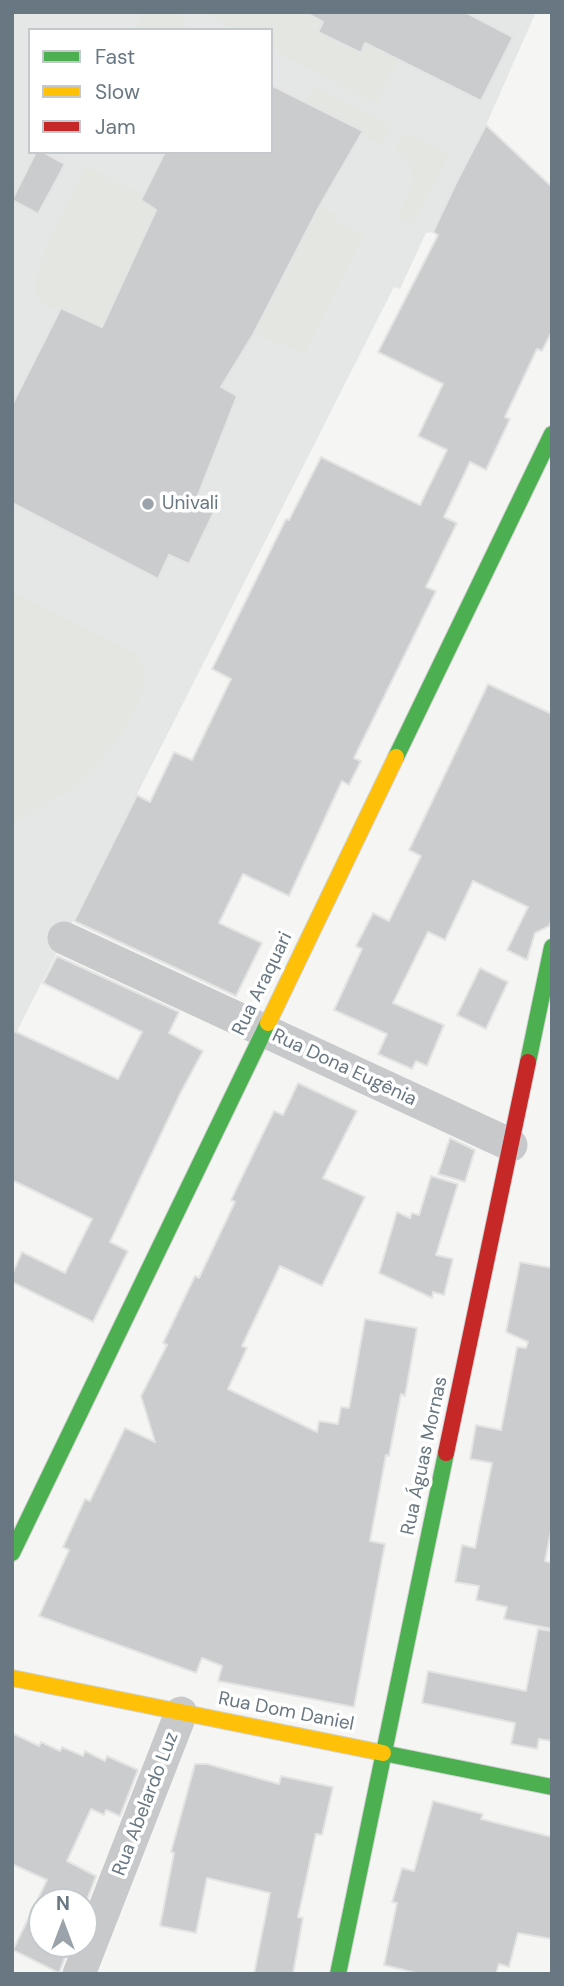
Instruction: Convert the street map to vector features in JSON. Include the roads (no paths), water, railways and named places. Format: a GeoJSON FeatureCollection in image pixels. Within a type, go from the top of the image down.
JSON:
{"type":"FeatureCollection","features":[{"type":"Feature","properties":{"kind":"street","name":"Rua Araquari"},"geometry":{"type":"LineString","coordinates":[[12,1553],[552,434]]}},
{"type":"Feature","properties":{"kind":"street","name":"Rua Dona Eugênia"},"geometry":{"type":"LineString","coordinates":[[64,938],[511,1145]]}},
{"type":"Feature","properties":{"kind":"street","name":"Rua Águas Mornas"},"geometry":{"type":"LineString","coordinates":[[338,1974],[552,947]]}},
{"type":"Feature","properties":{"kind":"street","name":"Rua Dom Daniel"},"geometry":{"type":"LineString","coordinates":[[12,1678],[552,1787]]}},
{"type":"Feature","properties":{"kind":"street","name":"Rua Abelardo Luz"},"geometry":{"type":"LineString","coordinates":[[79,1974],[181,1713]]}},
{"type":"Feature","properties":{"kind":"place","name":"Univali"},"geometry":{"type":"Point","coordinates":[148,504]}}]}
